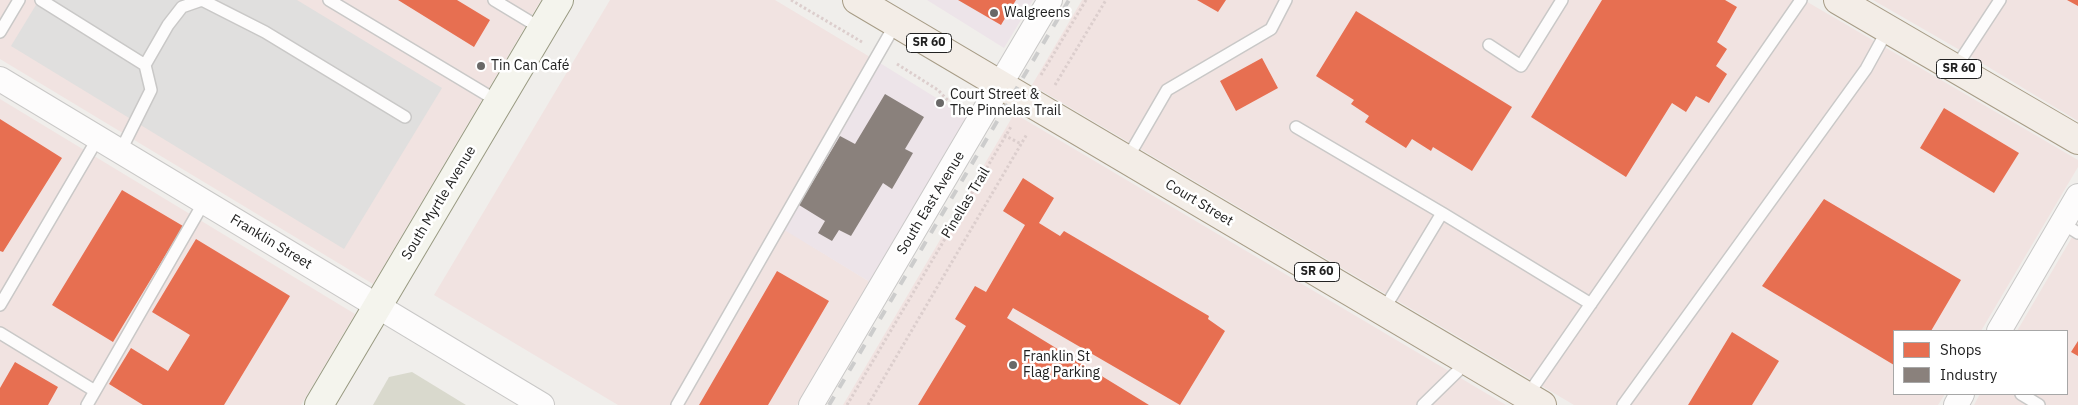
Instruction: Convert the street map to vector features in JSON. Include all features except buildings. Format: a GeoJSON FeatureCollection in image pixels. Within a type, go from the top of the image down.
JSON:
{"type":"FeatureCollection","features":[{"type":"Feature","properties":{"kind":"main road","name":"South Myrtle Avenue"},"geometry":{"type":"LineString","coordinates":[[319,405],[559,0]]}},
{"type":"Feature","properties":{"kind":"main road","name":"Court Street"},"geometry":{"type":"LineString","coordinates":[[857,0],[1534,401]]}},
{"type":"Feature","properties":{"kind":"main road","name":"SR 60"},"geometry":{"type":"LineString","coordinates":[[1838,0],[1956,67],[2078,140]]}},
{"type":"Feature","properties":{"kind":"street","name":"South East Avenue"},"geometry":{"type":"LineString","coordinates":[[811,405],[1050,0]]}},
{"type":"Feature","properties":{"kind":"street","name":"Franklin Street"},"geometry":{"type":"LineString","coordinates":[[0,79],[542,405]]}},
{"type":"Feature","properties":{"kind":"street"},"geometry":{"type":"LineString","coordinates":[[2000,330],[2070,228],[2078,196]]}},
{"type":"Feature","properties":{"kind":"lane"},"geometry":{"type":"LineString","coordinates":[[0,32],[18,0]]}},
{"type":"Feature","properties":{"kind":"lane"},"geometry":{"type":"LineString","coordinates":[[41,0],[145,65]]}},
{"type":"Feature","properties":{"kind":"lane"},"geometry":{"type":"LineString","coordinates":[[120,152],[151,90],[145,65],[168,25],[182,7],[202,0],[265,32],[405,117]]}},
{"type":"Feature","properties":{"kind":"lane"},"geometry":{"type":"LineString","coordinates":[[330,0],[499,102]]}},
{"type":"Feature","properties":{"kind":"lane"},"geometry":{"type":"LineString","coordinates":[[494,0],[542,29]]}},
{"type":"Feature","properties":{"kind":"lane"},"geometry":{"type":"LineString","coordinates":[[1127,160],[1167,90],[1271,29],[1286,0]]}},
{"type":"Feature","properties":{"kind":"lane"},"geometry":{"type":"LineString","coordinates":[[1489,45],[1521,66],[1562,0]]}},
{"type":"Feature","properties":{"kind":"lane"},"geometry":{"type":"LineString","coordinates":[[1534,401],[1591,304],[1800,0]]}},
{"type":"Feature","properties":{"kind":"lane"},"geometry":{"type":"LineString","coordinates":[[1956,67],[2000,0]]}},
{"type":"Feature","properties":{"kind":"lane"},"geometry":{"type":"LineString","coordinates":[[677,405],[896,23]]}},
{"type":"Feature","properties":{"kind":"lane"},"geometry":{"type":"LineString","coordinates":[[1623,405],[1866,69],[1888,29]]}},
{"type":"Feature","properties":{"kind":"lane"},"geometry":{"type":"LineString","coordinates":[[1296,127],[1591,304]]}},
{"type":"Feature","properties":{"kind":"lane"},"geometry":{"type":"LineString","coordinates":[[0,305],[98,138]]}},
{"type":"Feature","properties":{"kind":"lane"},"geometry":{"type":"LineString","coordinates":[[87,405],[204,202]]}},
{"type":"Feature","properties":{"kind":"lane"},"geometry":{"type":"LineString","coordinates":[[1383,311],[1442,213]]}},
{"type":"Feature","properties":{"kind":"lane"},"geometry":{"type":"LineString","coordinates":[[0,333],[95,391]]}},
{"type":"Feature","properties":{"kind":"lane"},"geometry":{"type":"LineString","coordinates":[[1423,405],[1468,361]]}},
{"type":"Feature","properties":{"kind":"lane"},"geometry":{"type":"LineString","coordinates":[[2023,395],[2040,405]]}},
{"type":"Feature","properties":{"kind":"path"},"geometry":{"type":"LineString","coordinates":[[791,0],[879,52],[938,90],[954,108],[1021,144]]}},
{"type":"Feature","properties":{"kind":"path","name":"Pinellas Trail"},"geometry":{"type":"LineString","coordinates":[[868,405],[1021,144],[1034,105],[1086,0]]}},
{"type":"Feature","properties":{"kind":"path","name":"Pinellas Trail"},"geometry":{"type":"LineString","coordinates":[[847,405],[1005,136],[1034,105],[1106,0]]}},
{"type":"Feature","properties":{"kind":"shaded area"},"geometry":{"type":"Polygon","coordinates":[[[0,0],[541,0],[373,284],[0,59],[0,0]]]}},
{"type":"Feature","properties":{"kind":"shaded area"},"geometry":{"type":"Polygon","coordinates":[[[39,0],[297,0],[442,88],[344,249],[11,46],[39,0]]]}},
{"type":"Feature","properties":{"kind":"shaded area"},"geometry":{"type":"Polygon","coordinates":[[[610,0],[775,0],[880,63],[781,227],[870,282],[797,405],[618,405],[434,295],[610,0]]]}},
{"type":"Feature","properties":{"kind":"shaded area"},"geometry":{"type":"Polygon","coordinates":[[[927,0],[1033,0],[1004,48],[927,0]]]}},
{"type":"Feature","properties":{"kind":"shaded area"},"geometry":{"type":"Polygon","coordinates":[[[1082,0],[1804,0],[2078,160],[2078,167],[1982,330],[1893,330],[1893,395],[1944,395],[1938,405],[1574,405],[1032,85],[1082,0]]]}},
{"type":"Feature","properties":{"kind":"shaded area"},"geometry":{"type":"Polygon","coordinates":[[[1873,0],[2078,0],[2078,121],[1965,53],[1873,0]]]}},
{"type":"Feature","properties":{"kind":"shaded area"},"geometry":{"type":"Polygon","coordinates":[[[880,63],[967,117],[870,282],[781,228],[880,63]]]}},
{"type":"Feature","properties":{"kind":"shaded area"},"geometry":{"type":"Polygon","coordinates":[[[0,99],[355,314],[301,405],[0,405],[0,99]]]}},
{"type":"Feature","properties":{"kind":"shaded area"},"geometry":{"type":"Polygon","coordinates":[[[1014,114],[1017,115],[1506,405],[843,405],[1014,114]]]}},
{"type":"Feature","properties":{"kind":"shaded area"},"geometry":{"type":"Polygon","coordinates":[[[2078,227],[2078,405],[1974,405],[1979,395],[2068,395],[2068,330],[2018,330],[2078,227]]]}},
{"type":"Feature","properties":{"kind":"shaded area"},"geometry":{"type":"Polygon","coordinates":[[[412,372],[466,405],[373,405],[389,377],[412,372]]]}},
{"type":"Feature","properties":{"kind":"railway"},"geometry":{"type":"LineString","coordinates":[[829,405],[1069,0]]}},
{"type":"Feature","properties":{"kind":"place","name":"Walgreens"},"geometry":{"type":"Point","coordinates":[994,13]}},
{"type":"Feature","properties":{"kind":"place","name":"Tin Can Café"},"geometry":{"type":"Point","coordinates":[481,66]}},
{"type":"Feature","properties":{"kind":"place","name":"Court Street & The Pinnelas Trail"},"geometry":{"type":"Point","coordinates":[940,103]}},
{"type":"Feature","properties":{"kind":"place","name":"Franklin St Flag Parking"},"geometry":{"type":"Point","coordinates":[1013,365]}}]}
